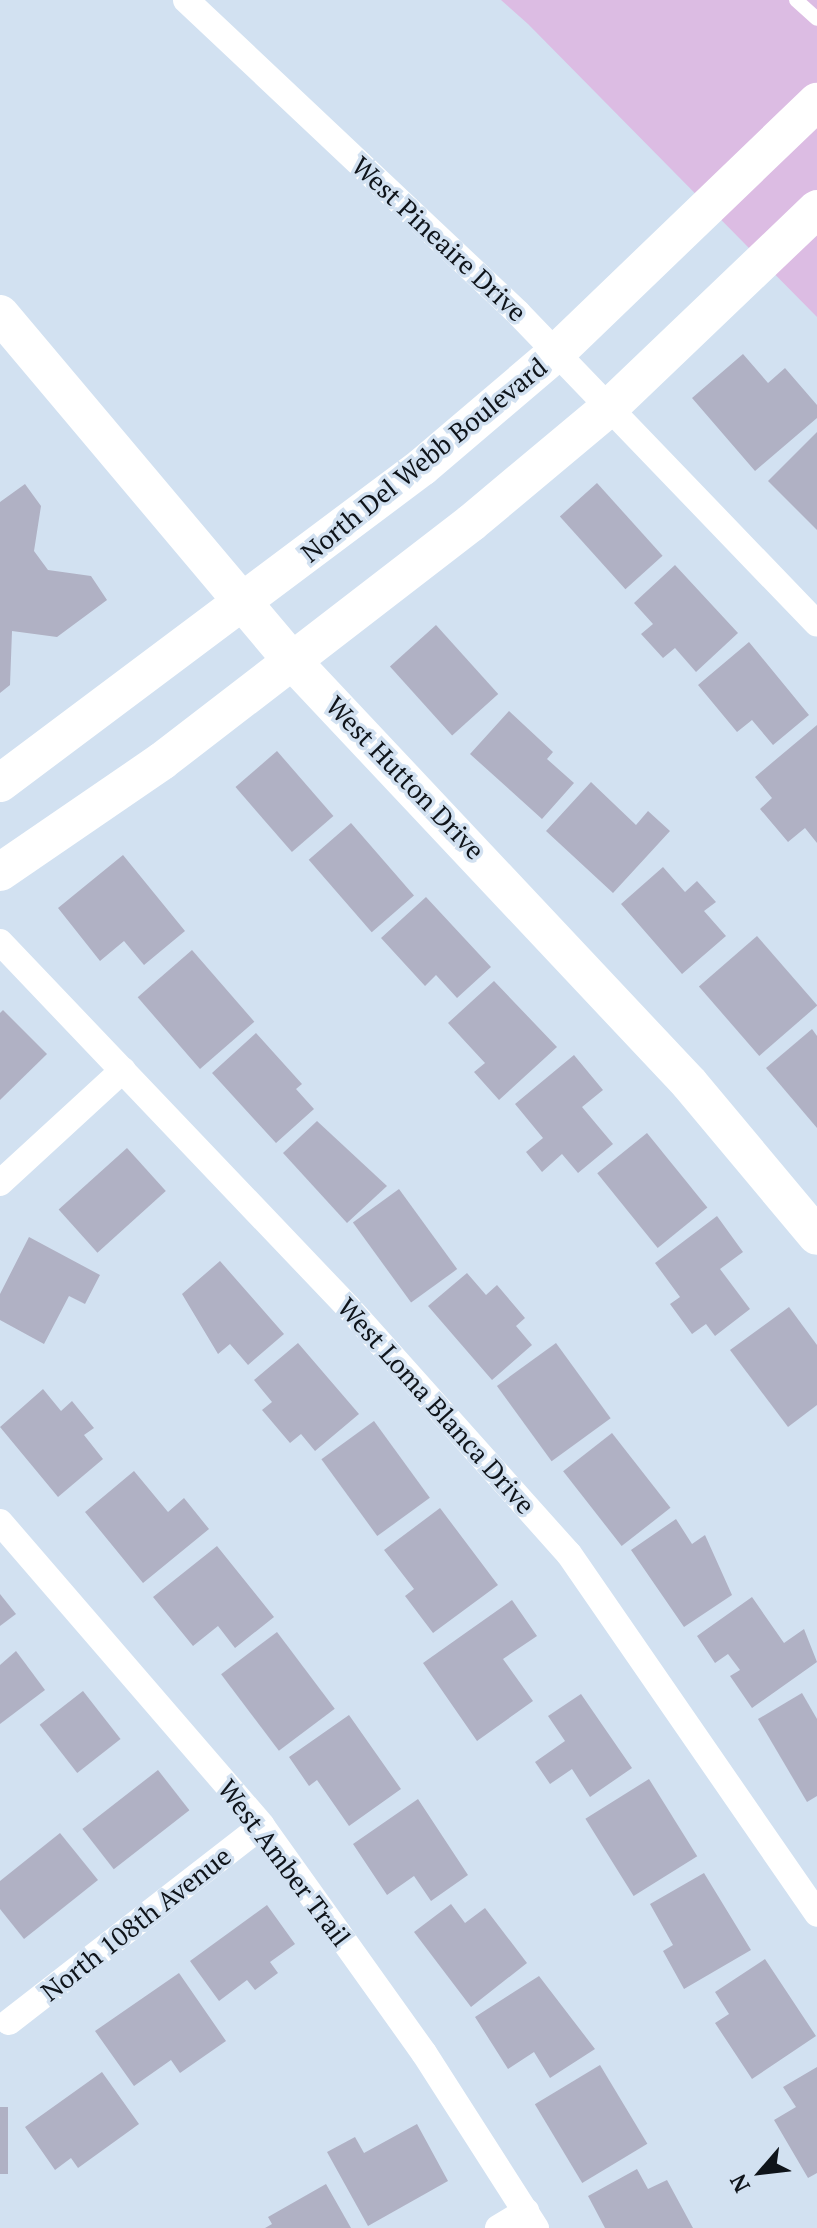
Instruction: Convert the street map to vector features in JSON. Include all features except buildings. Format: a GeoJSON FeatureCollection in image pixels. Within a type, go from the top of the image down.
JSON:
{"type":"FeatureCollection","features":[{"type":"Feature","properties":{"kind":"street","name":"West Pineaire Drive"},"geometry":{"type":"LineString","coordinates":[[186,0],[557,352],[817,624]]}},
{"type":"Feature","properties":{"kind":"street","name":"North Del Webb Boulevard"},"geometry":{"type":"LineString","coordinates":[[0,783],[242,605],[557,352],[817,102]]}},
{"type":"Feature","properties":{"kind":"street"},"geometry":{"type":"LineString","coordinates":[[0,872],[294,663],[611,406],[817,209]]}},
{"type":"Feature","properties":{"kind":"street","name":"West Hutton Drive"},"geometry":{"type":"LineString","coordinates":[[0,314],[242,605],[668,1060],[817,1236]]}},
{"type":"Feature","properties":{"kind":"street","name":"West Loma Blanca Drive"},"geometry":{"type":"LineString","coordinates":[[0,942],[123,1070],[569,1554],[817,1914]]}},
{"type":"Feature","properties":{"kind":"street"},"geometry":{"type":"LineString","coordinates":[[0,1183],[123,1070]]}},
{"type":"Feature","properties":{"kind":"street","name":"West Amber Trail"},"geometry":{"type":"LineString","coordinates":[[0,1522],[262,1826],[531,2220]]}},
{"type":"Feature","properties":{"kind":"street","name":"North 108th Avenue"},"geometry":{"type":"LineString","coordinates":[[9,2022],[262,1826]]}},
{"type":"Feature","properties":{"kind":"street"},"geometry":{"type":"LineString","coordinates":[[498,2228],[531,2220]]}},
{"type":"Feature","properties":{"kind":"lane"},"geometry":{"type":"LineString","coordinates":[[796,0],[817,19]]}},
{"type":"Feature","properties":{"kind":"shaded area"},"geometry":{"type":"Polygon","coordinates":[[[501,0],[817,0],[817,317],[528,24],[501,0]]]}}]}
